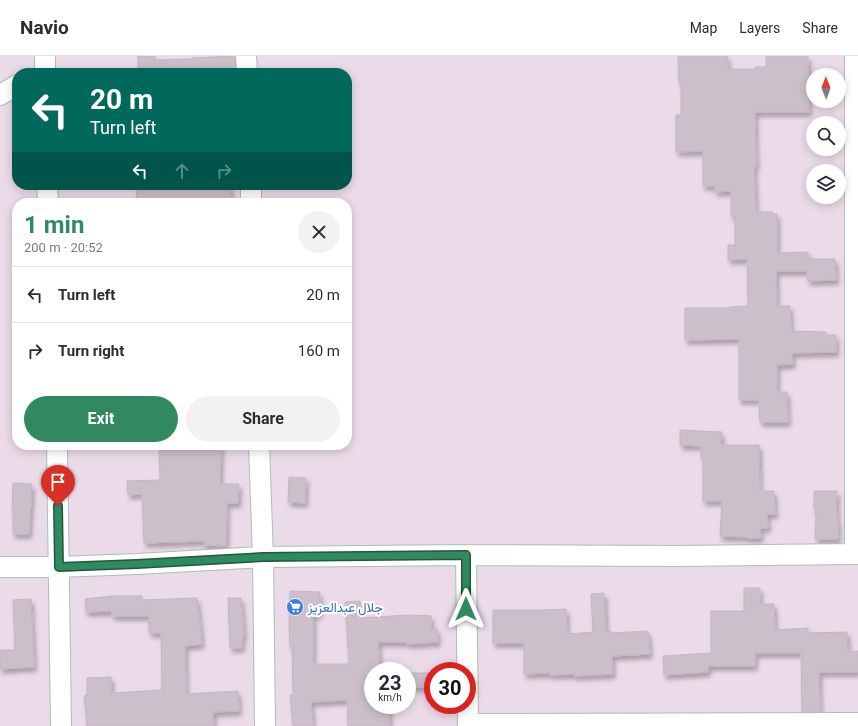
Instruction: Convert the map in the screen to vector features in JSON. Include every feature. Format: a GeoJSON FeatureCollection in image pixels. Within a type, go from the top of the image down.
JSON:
{"type":"FeatureCollection","features":[{"type":"Feature","properties":{"kind":"street"},"geometry":{"type":"LineString","coordinates":[[246,56],[247,68]]}},
{"type":"Feature","properties":{"kind":"street"},"geometry":{"type":"LineString","coordinates":[[0,567],[59,567],[263,557],[856,554],[855,56]]}},
{"type":"Feature","properties":{"kind":"street"},"geometry":{"type":"LineString","coordinates":[[0,95],[12,88]]}},
{"type":"Feature","properties":{"kind":"street"},"geometry":{"type":"LineString","coordinates":[[57,450],[61,726]]}},
{"type":"Feature","properties":{"kind":"street"},"geometry":{"type":"LineString","coordinates":[[259,450],[263,557],[265,726]]}},
{"type":"Feature","properties":{"kind":"street"},"geometry":{"type":"LineString","coordinates":[[466,555],[468,725],[858,723]]}},
{"type":"Feature","properties":{"kind":"building"},"geometry":{"type":"Polygon","coordinates":[[[138,56],[155,56],[155,60],[235,56],[235,68],[138,68],[138,56]]]}},
{"type":"Feature","properties":{"kind":"building"},"geometry":{"type":"Polygon","coordinates":[[[678,56],[727,56],[728,69],[755,69],[755,67],[766,67],[766,56],[808,56],[808,68],[806,68],[806,108],[809,108],[809,112],[755,112],[756,167],[754,167],[756,212],[773,212],[773,214],[777,214],[777,253],[808,252],[808,259],[835,259],[836,280],[808,281],[807,271],[776,271],[777,306],[790,306],[791,331],[826,332],[826,335],[836,335],[836,352],[792,353],[793,364],[777,365],[777,392],[787,392],[788,422],[760,422],[759,400],[739,400],[739,339],[685,340],[685,308],[729,308],[748,306],[747,259],[728,260],[728,245],[735,245],[735,216],[731,216],[731,191],[715,192],[715,186],[703,186],[703,151],[676,152],[676,115],[681,115],[681,83],[679,83],[678,56]]]}},
{"type":"Feature","properties":{"kind":"building"},"geometry":{"type":"Polygon","coordinates":[[[136,190],[230,190],[231,198],[137,198],[136,190]]]}},
{"type":"Feature","properties":{"kind":"building"},"geometry":{"type":"Polygon","coordinates":[[[680,430],[722,432],[721,445],[759,445],[760,491],[774,491],[775,514],[767,514],[768,528],[760,528],[761,538],[720,536],[722,501],[703,501],[703,459],[701,459],[701,446],[680,445],[680,430]]]}},
{"type":"Feature","properties":{"kind":"building"},"geometry":{"type":"Polygon","coordinates":[[[159,450],[221,450],[220,484],[239,484],[238,503],[227,503],[226,546],[204,545],[204,541],[144,543],[142,494],[128,495],[127,481],[160,480],[159,450]]]}},
{"type":"Feature","properties":{"kind":"building"},"geometry":{"type":"Polygon","coordinates":[[[289,477],[306,478],[305,503],[288,502],[289,477]]]}},
{"type":"Feature","properties":{"kind":"building"},"geometry":{"type":"Polygon","coordinates":[[[13,483],[32,484],[29,534],[13,534],[13,483]]]}},
{"type":"Feature","properties":{"kind":"building"},"geometry":{"type":"Polygon","coordinates":[[[814,491],[837,491],[836,512],[838,521],[838,539],[815,539],[816,519],[814,509],[814,491]]]}},
{"type":"Feature","properties":{"kind":"building"},"geometry":{"type":"Polygon","coordinates":[[[744,588],[760,588],[760,604],[774,604],[775,630],[808,628],[808,633],[847,632],[848,652],[858,651],[858,672],[819,672],[820,712],[802,712],[801,653],[755,653],[755,666],[708,666],[708,672],[664,675],[663,656],[711,653],[711,611],[744,611],[744,588]]]}},
{"type":"Feature","properties":{"kind":"building"},"geometry":{"type":"Polygon","coordinates":[[[290,591],[320,592],[319,615],[313,614],[313,664],[349,664],[345,602],[360,601],[361,618],[408,615],[431,616],[431,629],[437,629],[438,642],[407,644],[407,642],[378,642],[379,662],[364,662],[364,714],[389,714],[390,726],[348,726],[347,700],[311,702],[313,726],[293,726],[290,695],[293,695],[292,647],[290,647],[290,591]]]}},
{"type":"Feature","properties":{"kind":"building"},"geometry":{"type":"Polygon","coordinates":[[[604,593],[606,632],[648,631],[650,654],[612,656],[613,674],[574,676],[574,674],[550,675],[550,673],[524,674],[524,643],[493,643],[493,610],[566,609],[567,634],[593,632],[591,594],[604,593]]]}},
{"type":"Feature","properties":{"kind":"building"},"geometry":{"type":"Polygon","coordinates":[[[112,596],[142,596],[142,600],[197,598],[202,644],[185,646],[186,694],[238,691],[239,711],[213,712],[214,726],[87,726],[84,696],[87,695],[87,678],[111,677],[111,693],[162,690],[161,633],[149,633],[149,616],[112,616],[112,611],[86,612],[85,599],[112,596]]]}},
{"type":"Feature","properties":{"kind":"building"},"geometry":{"type":"Polygon","coordinates":[[[228,598],[241,598],[244,636],[242,637],[242,648],[230,648],[228,598]]]}},
{"type":"Feature","properties":{"kind":"building"},"geometry":{"type":"Polygon","coordinates":[[[31,599],[34,667],[0,669],[0,650],[15,650],[13,600],[31,599]]]}},
{"type":"Feature","properties":{"kind":"building"},"geometry":{"type":"Polygon","coordinates":[[[416,673],[424,673],[424,687],[416,687],[416,673]]]}},
{"type":"Feature","properties":{"kind":"place","name":"جلال عبدالعزيز"},"geometry":{"type":"Point","coordinates":[295,607]}},
{"type":"Feature","properties":{"kind":"route"},"geometry":{"type":"LineString","coordinates":[[58,506],[59,567],[263,557],[466,555],[466,609]]}}]}
